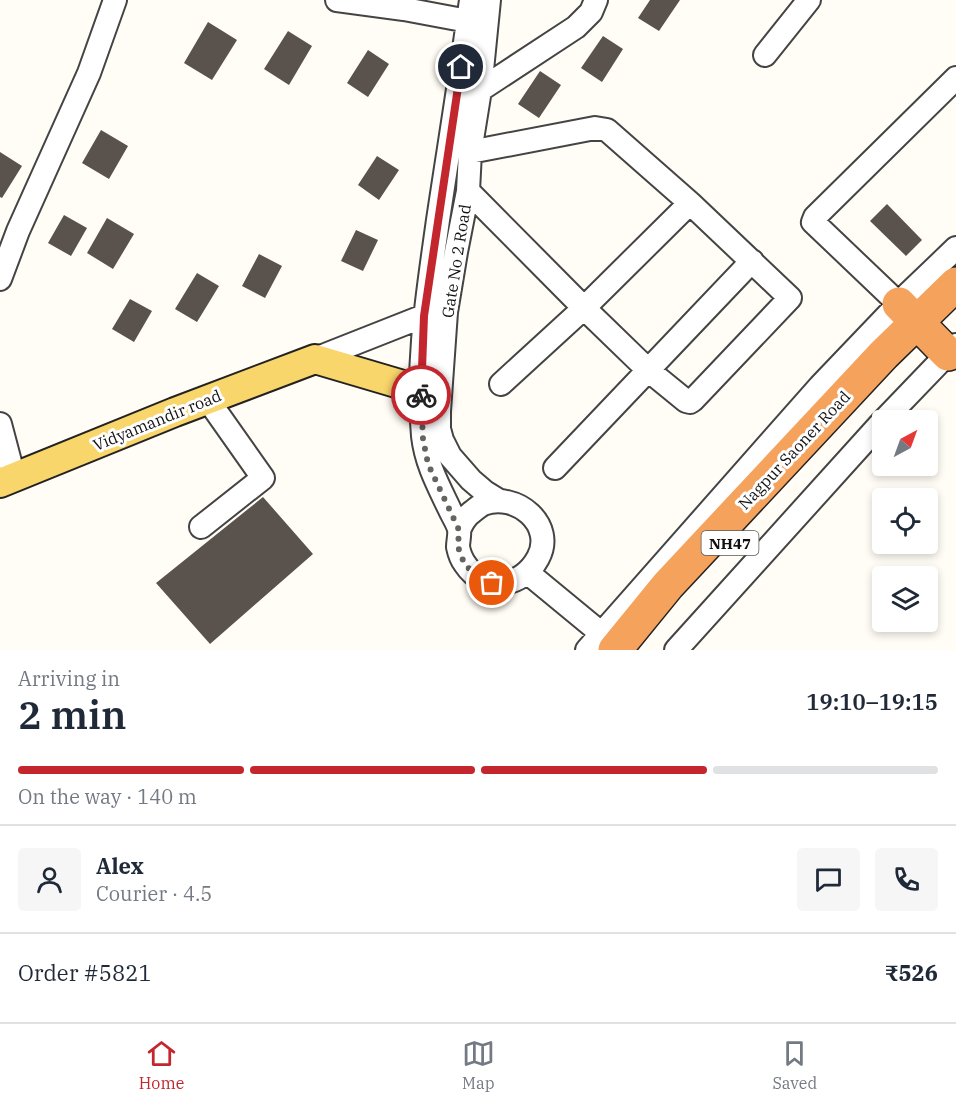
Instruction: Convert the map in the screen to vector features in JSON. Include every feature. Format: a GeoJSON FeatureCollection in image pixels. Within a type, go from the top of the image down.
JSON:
{"type":"FeatureCollection","features":[{"type":"Feature","properties":{"kind":"highway","name":"Nagpur Saoner Road"},"geometry":{"type":"LineString","coordinates":[[601,645],[668,585],[876,363],[929,332],[956,284]]}},
{"type":"Feature","properties":{"kind":"highway","name":"Nagpur Saoner Road"},"geometry":{"type":"LineString","coordinates":[[638,650],[825,439],[956,307]]}},
{"type":"Feature","properties":{"kind":"main road"},"geometry":{"type":"LineString","coordinates":[[315,359],[430,389]]}},
{"type":"Feature","properties":{"kind":"main road","name":"Vidyamandir road"},"geometry":{"type":"LineString","coordinates":[[7,480],[315,359]]}},
{"type":"Feature","properties":{"kind":"street"},"geometry":{"type":"LineString","coordinates":[[0,279],[9,228],[89,73],[115,0]]}},
{"type":"Feature","properties":{"kind":"street"},"geometry":{"type":"LineString","coordinates":[[337,0],[404,9],[479,10]]}},
{"type":"Feature","properties":{"kind":"street"},"geometry":{"type":"LineString","coordinates":[[480,90],[576,27],[591,12],[596,0]]}},
{"type":"Feature","properties":{"kind":"street"},"geometry":{"type":"LineString","coordinates":[[765,55],[809,0]]}},
{"type":"Feature","properties":{"kind":"street","name":"Gate No 2 Road"},"geometry":{"type":"LineString","coordinates":[[459,530],[428,464],[423,439],[430,389],[468,191],[470,152],[480,90],[479,10]]}},
{"type":"Feature","properties":{"kind":"street","name":"Gate No 2 Road"},"geometry":{"type":"LineString","coordinates":[[479,10],[424,316],[430,389],[439,411],[442,440],[450,456],[471,480],[498,500]]}},
{"type":"Feature","properties":{"kind":"street"},"geometry":{"type":"LineString","coordinates":[[929,332],[814,225],[813,219],[956,78]]}},
{"type":"Feature","properties":{"kind":"street"},"geometry":{"type":"LineString","coordinates":[[468,191],[648,370],[681,399],[690,402],[790,298],[613,133],[602,128],[595,128],[470,152]]}},
{"type":"Feature","properties":{"kind":"street"},"geometry":{"type":"LineString","coordinates":[[501,384],[584,308],[690,203]]}},
{"type":"Feature","properties":{"kind":"street","name":"Nagpur Saoner Road"},"geometry":{"type":"LineString","coordinates":[[889,410],[929,332],[956,248]]}},
{"type":"Feature","properties":{"kind":"street"},"geometry":{"type":"LineString","coordinates":[[555,468],[752,261]]}},
{"type":"Feature","properties":{"kind":"street"},"geometry":{"type":"LineString","coordinates":[[315,359],[424,316],[448,301]]}},
{"type":"Feature","properties":{"kind":"street"},"geometry":{"type":"LineString","coordinates":[[201,527],[263,478],[208,400]]}},
{"type":"Feature","properties":{"kind":"street"},"geometry":{"type":"LineString","coordinates":[[0,424],[7,480]]}},
{"type":"Feature","properties":{"kind":"street","name":"Nagpur Saoner Road"},"geometry":{"type":"LineString","coordinates":[[676,650],[872,433]]}},
{"type":"Feature","properties":{"kind":"street"},"geometry":{"type":"LineString","coordinates":[[498,500],[513,502],[526,509],[534,518],[543,543],[539,557],[528,573],[516,581],[504,584],[492,583],[475,575],[464,563],[458,547],[459,530],[466,518],[482,504],[498,500]]}},
{"type":"Feature","properties":{"kind":"street"},"geometry":{"type":"LineString","coordinates":[[528,573],[601,645]]}},
{"type":"Feature","properties":{"kind":"building"},"geometry":{"type":"Polygon","coordinates":[[[650,0],[680,0],[659,31],[638,18],[650,0]]]}},
{"type":"Feature","properties":{"kind":"building"},"geometry":{"type":"Polygon","coordinates":[[[208,22],[237,40],[212,80],[184,63],[208,22]]]}},
{"type":"Feature","properties":{"kind":"building"},"geometry":{"type":"Polygon","coordinates":[[[288,31],[312,46],[289,85],[264,69],[288,31]]]}},
{"type":"Feature","properties":{"kind":"building"},"geometry":{"type":"Polygon","coordinates":[[[603,36],[623,49],[602,82],[581,68],[603,36]]]}},
{"type":"Feature","properties":{"kind":"building"},"geometry":{"type":"Polygon","coordinates":[[[368,50],[389,64],[368,97],[347,83],[368,50]]]}},
{"type":"Feature","properties":{"kind":"building"},"geometry":{"type":"Polygon","coordinates":[[[540,71],[561,85],[539,118],[518,104],[540,71]]]}},
{"type":"Feature","properties":{"kind":"building"},"geometry":{"type":"Polygon","coordinates":[[[101,130],[128,146],[109,179],[82,163],[101,130]]]}},
{"type":"Feature","properties":{"kind":"building"},"geometry":{"type":"Polygon","coordinates":[[[0,152],[22,166],[2,198],[0,197],[0,152]]]}},
{"type":"Feature","properties":{"kind":"building"},"geometry":{"type":"Polygon","coordinates":[[[377,156],[399,170],[379,200],[358,185],[377,156]]]}},
{"type":"Feature","properties":{"kind":"building"},"geometry":{"type":"Polygon","coordinates":[[[887,204],[922,240],[906,256],[870,221],[887,204]]]}},
{"type":"Feature","properties":{"kind":"building"},"geometry":{"type":"Polygon","coordinates":[[[64,215],[87,228],[71,256],[48,243],[64,215]]]}},
{"type":"Feature","properties":{"kind":"building"},"geometry":{"type":"Polygon","coordinates":[[[107,218],[134,234],[113,269],[87,253],[107,218]]]}},
{"type":"Feature","properties":{"kind":"building"},"geometry":{"type":"Polygon","coordinates":[[[356,230],[378,240],[363,271],[341,261],[356,230]]]}},
{"type":"Feature","properties":{"kind":"building"},"geometry":{"type":"Polygon","coordinates":[[[259,254],[282,266],[265,298],[242,286],[259,254]]]}},
{"type":"Feature","properties":{"kind":"building"},"geometry":{"type":"Polygon","coordinates":[[[197,273],[219,286],[197,322],[175,309],[197,273]]]}},
{"type":"Feature","properties":{"kind":"building"},"geometry":{"type":"Polygon","coordinates":[[[130,299],[152,311],[134,342],[112,329],[130,299]]]}},
{"type":"Feature","properties":{"kind":"building"},"geometry":{"type":"Polygon","coordinates":[[[263,497],[313,554],[210,644],[156,583],[263,497]]]}},
{"type":"Feature","properties":{"kind":"way so far"},"geometry":{"type":"LineString","coordinates":[[421,395],[423,439],[428,464],[459,530],[458,547],[464,563],[475,575],[492,583]]}},
{"type":"Feature","properties":{"kind":"route"},"geometry":{"type":"LineString","coordinates":[[421,395],[424,316],[461,67]]}}]}
